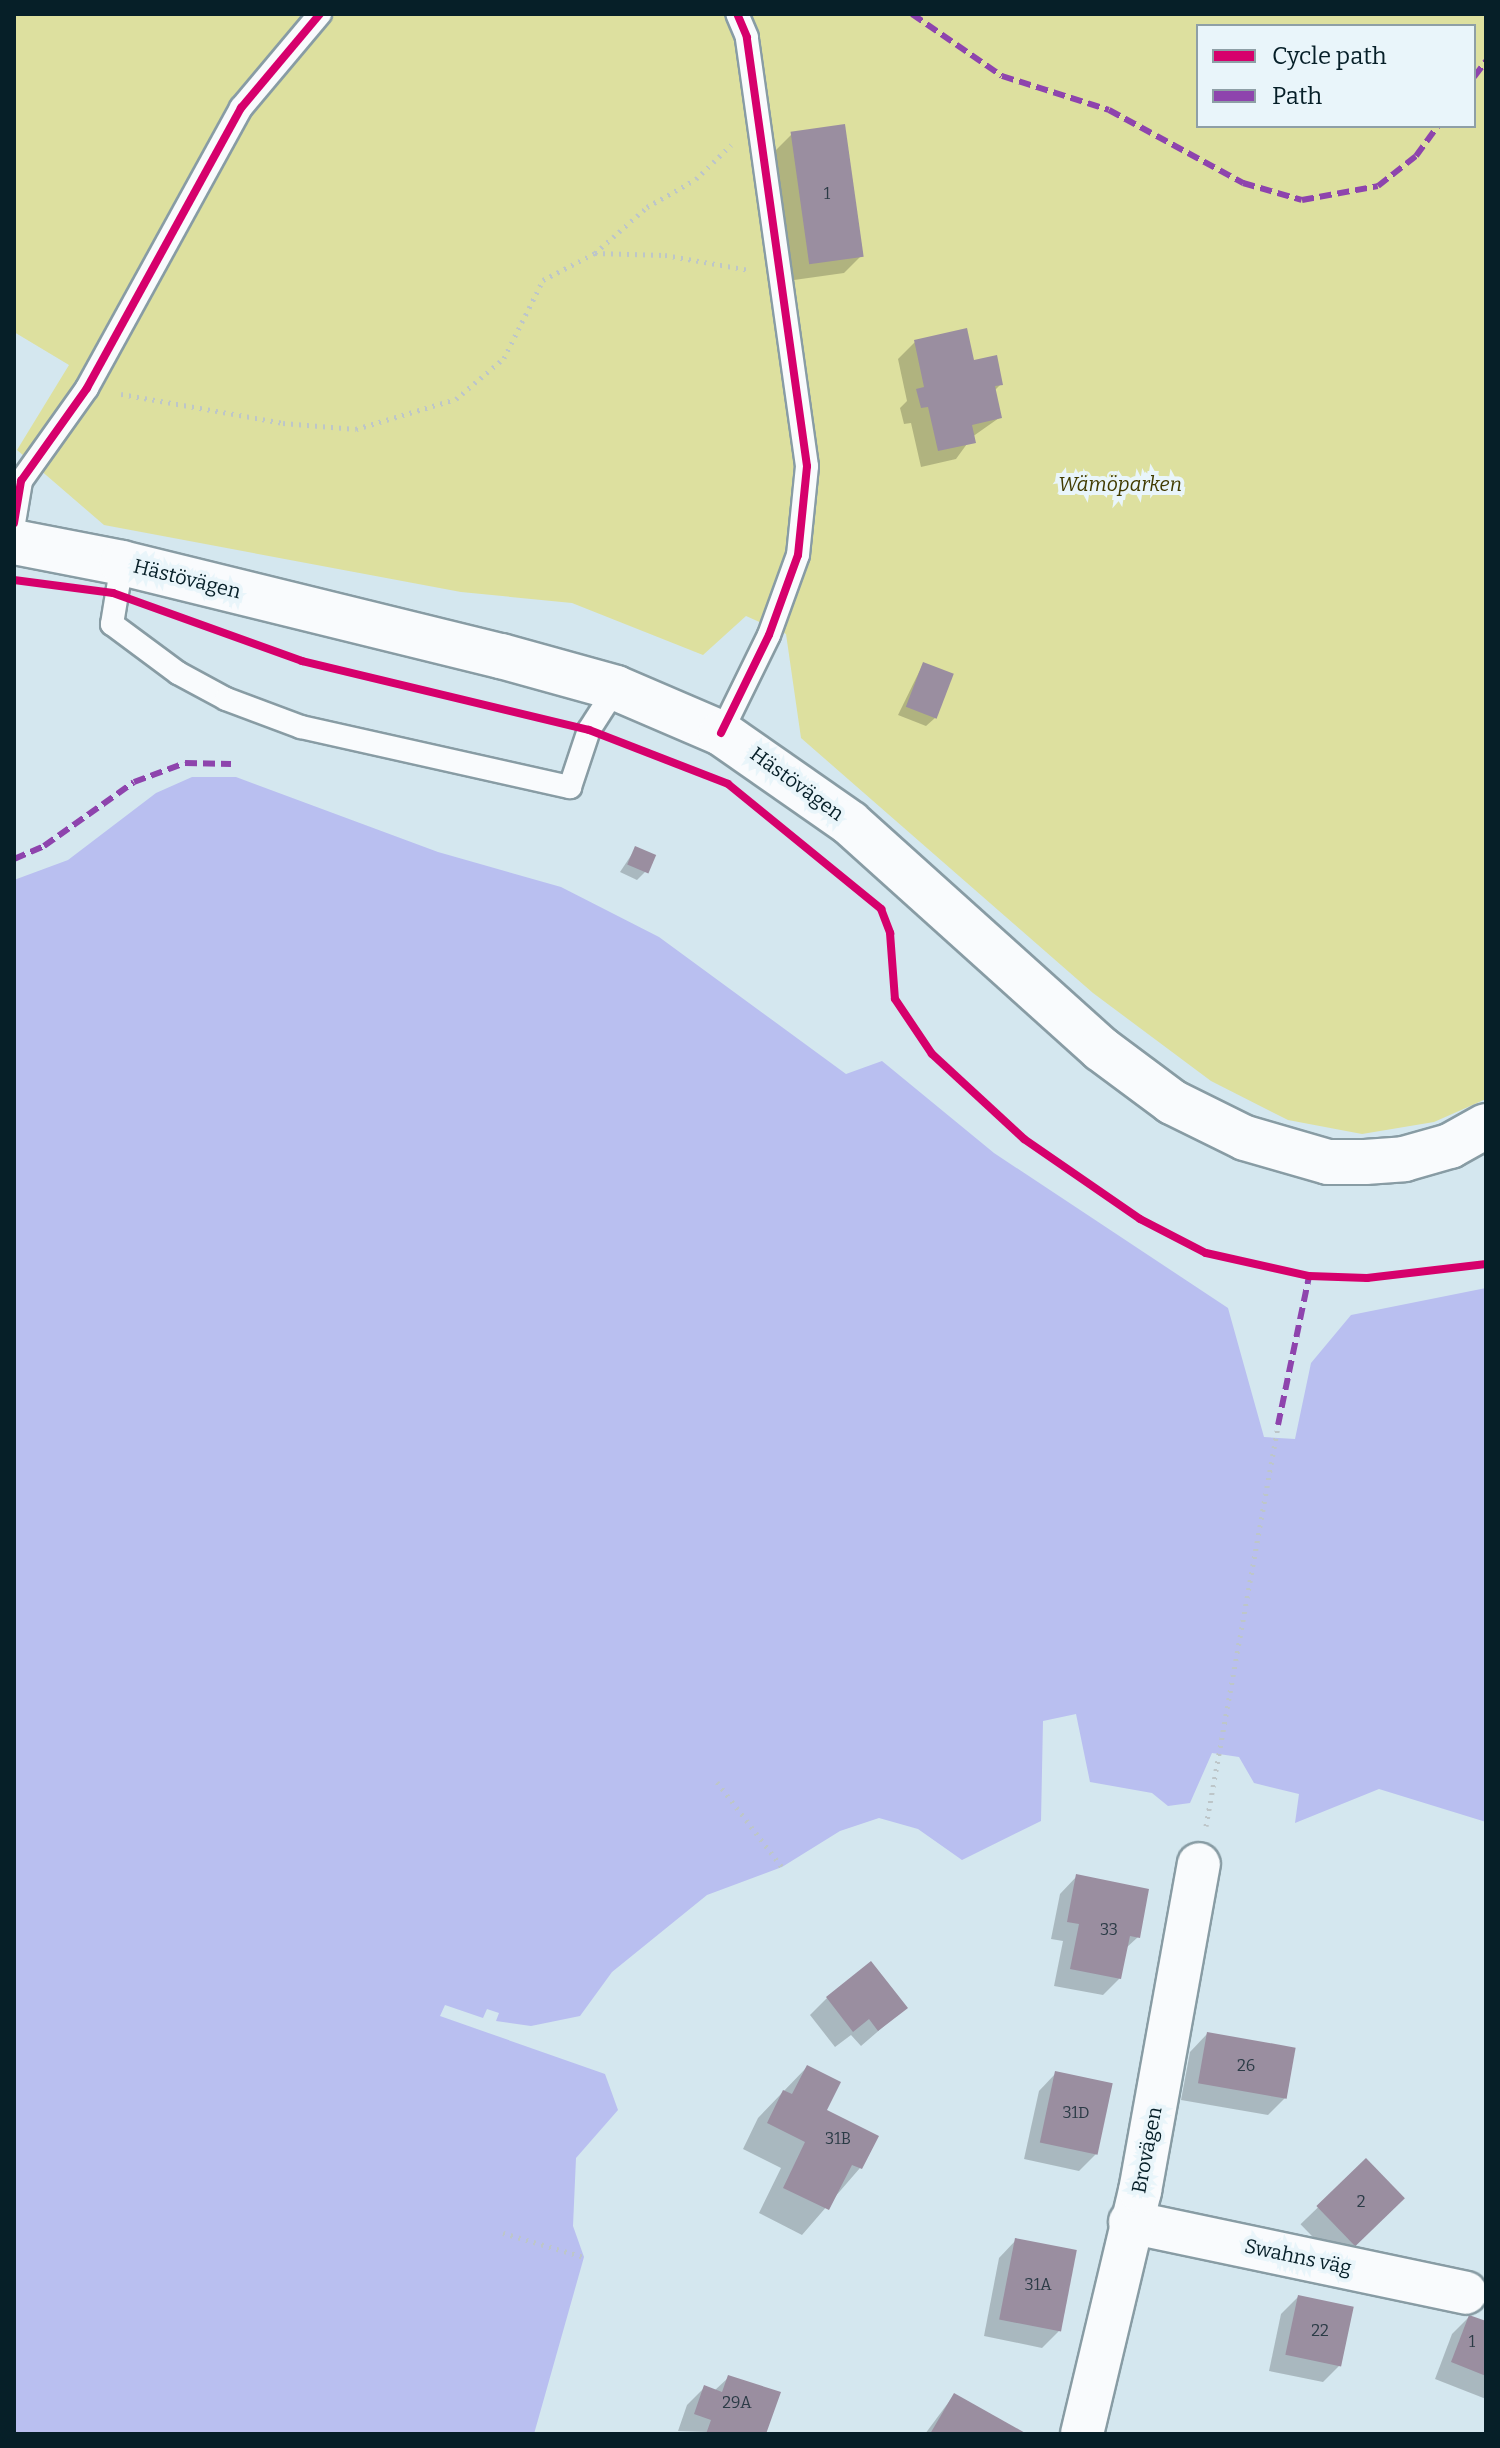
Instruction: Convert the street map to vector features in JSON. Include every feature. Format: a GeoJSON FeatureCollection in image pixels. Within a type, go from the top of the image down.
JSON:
{"type":"FeatureCollection","features":[{"type":"Feature","properties":{"kind":"street","name":"Hästövägen"},"geometry":{"type":"LineString","coordinates":[[14,542],[122,563],[616,688],[721,733],[850,823],[1101,1049],[1172,1102],[1283,1153],[1328,1162],[1404,1159],[1450,1146],[1486,1126]]}},
{"type":"Feature","properties":{"kind":"street","name":"Brovägen"},"geometry":{"type":"LineString","coordinates":[[1082,2434],[1130,2222],[1140,2191],[1199,1864]]}},
{"type":"Feature","properties":{"kind":"street","name":"Swahns väg"},"geometry":{"type":"LineString","coordinates":[[1130,2222],[1466,2293]]}},
{"type":"Feature","properties":{"kind":"lane"},"geometry":{"type":"LineString","coordinates":[[14,523],[21,481],[87,388],[241,108],[320,14]]}},
{"type":"Feature","properties":{"kind":"lane"},"geometry":{"type":"LineString","coordinates":[[721,733],[769,635],[798,555],[807,466],[777,276],[747,37],[737,14]]}},
{"type":"Feature","properties":{"kind":"lane"},"geometry":{"type":"LineString","coordinates":[[122,563],[112,624],[178,673],[226,699],[301,727],[570,787],[589,730],[616,688]]}},
{"type":"Feature","properties":{"kind":"path"},"geometry":{"type":"LineString","coordinates":[[87,388],[283,423],[356,429],[456,399],[504,358],[543,280],[595,253],[647,207],[696,179],[730,147],[757,104]]}},
{"type":"Feature","properties":{"kind":"path"},"geometry":{"type":"LineString","coordinates":[[595,253],[665,255],[777,276]]}},
{"type":"Feature","properties":{"kind":"path"},"geometry":{"type":"LineString","coordinates":[[1199,1864],[1278,1425]]}},
{"type":"Feature","properties":{"kind":"path"},"geometry":{"type":"LineString","coordinates":[[717,1782],[782,1867]]}},
{"type":"Feature","properties":{"kind":"path"},"geometry":{"type":"LineString","coordinates":[[503,2233],[584,2257]]}},
{"type":"Feature","properties":{"kind":"green space","name":"Wämöparken"},"geometry":{"type":"Polygon","coordinates":[[[14,14],[1486,14],[1486,1099],[1434,1122],[1362,1134],[1288,1120],[1211,1081],[1093,993],[801,738],[786,634],[746,616],[703,655],[572,603],[461,592],[104,525],[17,450],[69,365],[14,332],[14,14]]]}},
{"type":"Feature","properties":{"kind":"water"},"geometry":{"type":"Polygon","coordinates":[[[192,777],[236,777],[438,852],[561,887],[659,937],[846,1074],[882,1061],[994,1153],[1228,1308],[1264,1437],[1295,1439],[1311,1363],[1351,1315],[1486,1288],[1486,1822],[1379,1789],[1295,1823],[1299,1794],[1254,1783],[1239,1757],[1212,1753],[1190,1803],[1168,1806],[1152,1793],[1090,1782],[1076,1714],[1043,1721],[1041,1821],[962,1860],[918,1829],[879,1818],[840,1831],[782,1867],[707,1895],[612,1972],[580,2016],[531,2026],[496,2021],[499,2013],[487,2009],[483,2018],[445,2005],[440,2016],[605,2074],[618,2110],[576,2158],[573,2226],[584,2257],[534,2434],[14,2434],[14,880],[68,860],[156,793],[192,777]]]}},
{"type":"Feature","properties":{"kind":"building"},"geometry":{"type":"Polygon","coordinates":[[[845,124],[864,257],[809,264],[791,132],[845,124]]]}},
{"type":"Feature","properties":{"kind":"building"},"geometry":{"type":"Polygon","coordinates":[[[967,328],[974,360],[997,355],[1003,385],[995,386],[1002,418],[972,425],[976,443],[938,451],[928,407],[921,408],[916,389],[924,387],[914,340],[967,328]]]}},
{"type":"Feature","properties":{"kind":"building"},"geometry":{"type":"Polygon","coordinates":[[[923,662],[954,674],[937,719],[906,707],[923,662]]]}},
{"type":"Feature","properties":{"kind":"building"},"geometry":{"type":"Polygon","coordinates":[[[635,846],[656,855],[648,873],[627,864],[635,846]]]}},
{"type":"Feature","properties":{"kind":"building"},"geometry":{"type":"Polygon","coordinates":[[[1076,1874],[1149,1889],[1140,1938],[1130,1936],[1121,1979],[1070,1969],[1079,1924],[1067,1922],[1076,1874]]]}},
{"type":"Feature","properties":{"kind":"building"},"geometry":{"type":"Polygon","coordinates":[[[871,1961],[908,2008],[878,2031],[869,2019],[853,2032],[826,1997],[871,1961]]]}},
{"type":"Feature","properties":{"kind":"building"},"geometry":{"type":"Polygon","coordinates":[[[1207,2032],[1296,2048],[1287,2099],[1198,2083],[1207,2032]]]}},
{"type":"Feature","properties":{"kind":"building"},"geometry":{"type":"Polygon","coordinates":[[[807,2065],[841,2082],[827,2110],[879,2136],[862,2169],[852,2165],[829,2210],[783,2188],[805,2142],[767,2123],[783,2090],[792,2094],[807,2065]]]}},
{"type":"Feature","properties":{"kind":"building"},"geometry":{"type":"Polygon","coordinates":[[[1055,2071],[1113,2083],[1098,2155],[1040,2142],[1055,2071]]]}},
{"type":"Feature","properties":{"kind":"building"},"geometry":{"type":"Polygon","coordinates":[[[1366,2158],[1405,2198],[1355,2246],[1316,2206],[1366,2158]]]}},
{"type":"Feature","properties":{"kind":"building"},"geometry":{"type":"Polygon","coordinates":[[[1015,2238],[1077,2250],[1061,2331],[999,2319],[1015,2238]]]}},
{"type":"Feature","properties":{"kind":"building"},"geometry":{"type":"Polygon","coordinates":[[[1298,2295],[1354,2307],[1341,2367],[1285,2355],[1298,2295]]]}},
{"type":"Feature","properties":{"kind":"building"},"geometry":{"type":"Polygon","coordinates":[[[1469,2315],[1486,2321],[1486,2376],[1451,2362],[1469,2315]]]}},
{"type":"Feature","properties":{"kind":"building"},"geometry":{"type":"Polygon","coordinates":[[[728,2375],[781,2392],[766,2434],[706,2434],[711,2420],[694,2414],[704,2385],[722,2392],[728,2375]]]}},
{"type":"Feature","properties":{"kind":"building"},"geometry":{"type":"Polygon","coordinates":[[[954,2393],[1027,2434],[930,2434],[954,2393]]]}},
{"type":"Feature","properties":{"kind":"marked path"},"geometry":{"type":"LineString","coordinates":[[912,14],[1002,76],[1109,110],[1243,183],[1302,200],[1378,186],[1416,156],[1437,128]]}},
{"type":"Feature","properties":{"kind":"marked path"},"geometry":{"type":"LineString","coordinates":[[1476,74],[1486,61]]}},
{"type":"Feature","properties":{"kind":"marked path"},"geometry":{"type":"LineString","coordinates":[[14,859],[44,846],[134,782],[185,763],[231,764]]}},
{"type":"Feature","properties":{"kind":"marked path"},"geometry":{"type":"LineString","coordinates":[[1278,1425],[1309,1276]]}},
{"type":"Feature","properties":{"kind":"cycle path"},"geometry":{"type":"LineString","coordinates":[[14,523],[21,481],[87,388],[241,108],[320,14]]}},
{"type":"Feature","properties":{"kind":"cycle path"},"geometry":{"type":"LineString","coordinates":[[721,733],[769,635],[798,555],[807,466],[747,37],[737,14]]}},
{"type":"Feature","properties":{"kind":"cycle path"},"geometry":{"type":"LineString","coordinates":[[14,580],[113,593],[302,661],[589,730],[728,784],[881,909],[890,933],[895,999],[932,1054],[1024,1139],[1140,1219],[1206,1253],[1309,1276],[1367,1278],[1486,1264]]}}]}
